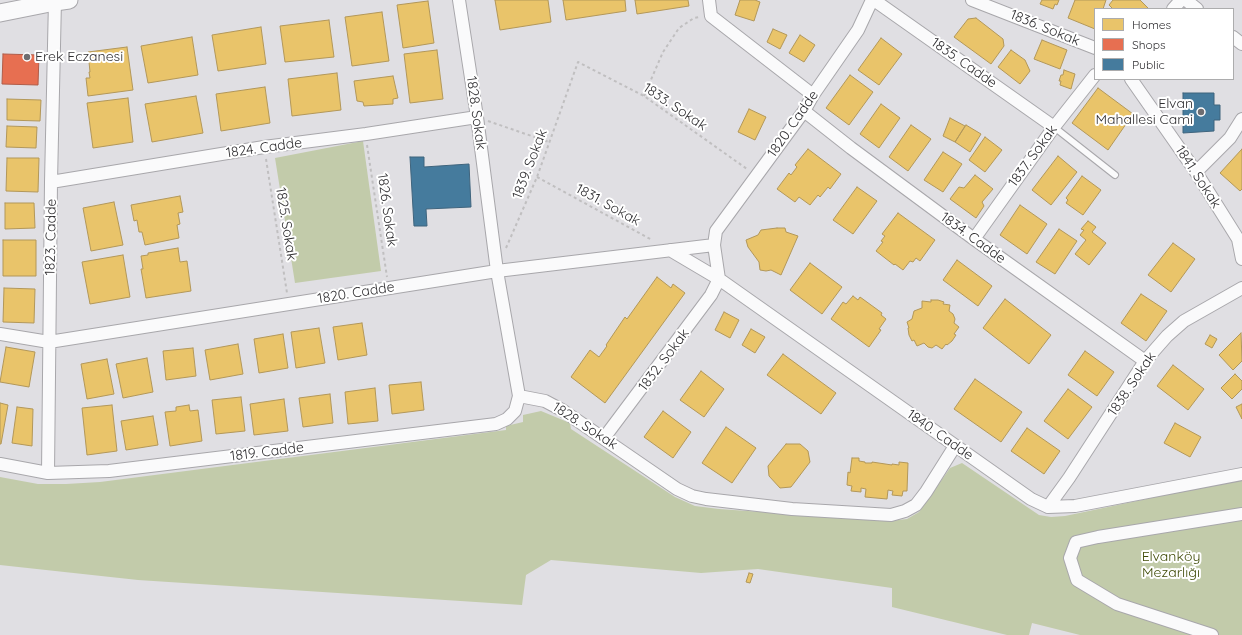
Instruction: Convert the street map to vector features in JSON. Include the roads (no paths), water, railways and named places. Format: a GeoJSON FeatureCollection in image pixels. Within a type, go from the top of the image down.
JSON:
{"type":"FeatureCollection","features":[{"type":"Feature","properties":{"kind":"street","name":"1828. Sokak"},"geometry":{"type":"LineString","coordinates":[[459,0],[477,117],[497,271],[519,396],[545,401],[562,410],[677,489],[692,496],[792,509],[891,515],[905,512],[916,505],[926,492],[955,446]]}},
{"type":"Feature","properties":{"kind":"street"},"geometry":{"type":"LineString","coordinates":[[709,0],[711,16],[813,95]]}},
{"type":"Feature","properties":{"kind":"street","name":"1820. Cadde"},"geometry":{"type":"LineString","coordinates":[[719,279],[714,245],[716,231],[804,111],[813,95],[858,30],[873,0]]}},
{"type":"Feature","properties":{"kind":"street","name":"1835. Cadde"},"geometry":{"type":"LineString","coordinates":[[873,0],[1054,127]]}},
{"type":"Feature","properties":{"kind":"street","name":"1836. Sokak"},"geometry":{"type":"LineString","coordinates":[[972,0],[1094,48]]}},
{"type":"Feature","properties":{"kind":"street"},"geometry":{"type":"LineString","coordinates":[[1174,8],[1181,0]]}},
{"type":"Feature","properties":{"kind":"street"},"geometry":{"type":"LineString","coordinates":[[1186,0],[1196,8]]}},
{"type":"Feature","properties":{"kind":"street"},"geometry":{"type":"LineString","coordinates":[[0,13],[60,1]]}},
{"type":"Feature","properties":{"kind":"street","name":"1823. Cadde"},"geometry":{"type":"LineString","coordinates":[[48,473],[51,182],[60,1]]}},
{"type":"Feature","properties":{"kind":"street"},"geometry":{"type":"LineString","coordinates":[[1234,38],[1242,44]]}},
{"type":"Feature","properties":{"kind":"street","name":"1837. Sokak"},"geometry":{"type":"LineString","coordinates":[[974,239],[1054,127],[1094,77]]}},
{"type":"Feature","properties":{"kind":"street","name":"1841. Sokak"},"geometry":{"type":"LineString","coordinates":[[1132,80],[1240,237],[1242,259]]}},
{"type":"Feature","properties":{"kind":"street","name":"1834. Cadde"},"geometry":{"type":"LineString","coordinates":[[804,111],[851,148],[974,239],[1145,361]]}},
{"type":"Feature","properties":{"kind":"street","name":"1824. Cadde"},"geometry":{"type":"LineString","coordinates":[[51,182],[264,147],[366,134],[477,117]]}},
{"type":"Feature","properties":{"kind":"street"},"geometry":{"type":"LineString","coordinates":[[1196,172],[1230,138],[1242,119]]}},
{"type":"Feature","properties":{"kind":"street","name":"1820. Cadde"},"geometry":{"type":"LineString","coordinates":[[0,334],[49,342],[497,271],[714,245]]}},
{"type":"Feature","properties":{"kind":"street","name":"1840. Cadde"},"geometry":{"type":"LineString","coordinates":[[670,250],[719,279],[1031,499],[1048,507],[1075,506],[1242,474]]}},
{"type":"Feature","properties":{"kind":"street","name":"1832. Sokak"},"geometry":{"type":"LineString","coordinates":[[604,438],[703,308],[712,295],[719,279]]}},
{"type":"Feature","properties":{"kind":"street","name":"1838. Sokak"},"geometry":{"type":"LineString","coordinates":[[1048,507],[1069,478],[1145,361],[1167,336],[1184,320],[1242,288]]}},
{"type":"Feature","properties":{"kind":"street","name":"1819. Cadde"},"geometry":{"type":"LineString","coordinates":[[0,464],[48,473],[109,471],[496,424],[507,419],[515,411],[519,396]]}},
{"type":"Feature","properties":{"kind":"street"},"geometry":{"type":"LineString","coordinates":[[1212,635],[1117,604],[1077,580],[1070,558],[1076,542],[1098,537],[1242,514]]}},
{"type":"Feature","properties":{"kind":"lane"},"geometry":{"type":"LineString","coordinates":[[1054,127],[1115,175]]}},
{"type":"Feature","properties":{"kind":"place","name":"Erek Eczanesi"},"geometry":{"type":"Point","coordinates":[27,57]}},
{"type":"Feature","properties":{"kind":"place","name":"Elvan Mahallesi Cami"},"geometry":{"type":"Point","coordinates":[1201,112]}},
{"type":"Feature","properties":{"kind":"park label","name":"Elvanköy Mezarlığı"},"geometry":{"type":"Point","coordinates":[1171,566]}}]}
